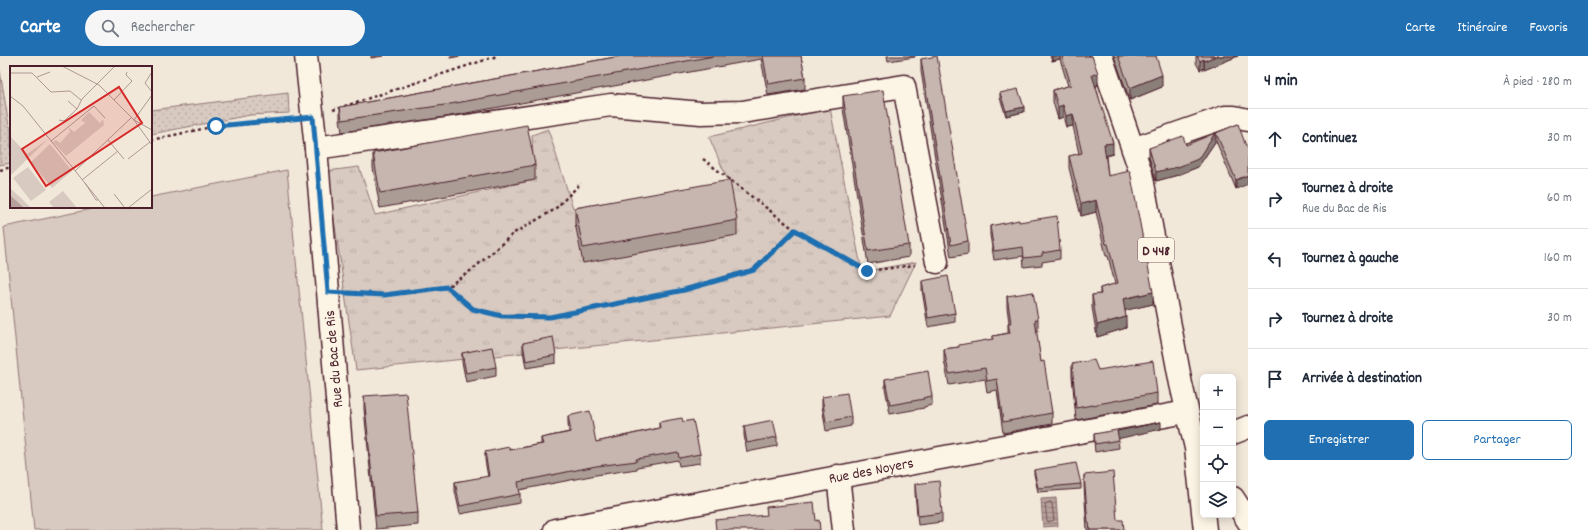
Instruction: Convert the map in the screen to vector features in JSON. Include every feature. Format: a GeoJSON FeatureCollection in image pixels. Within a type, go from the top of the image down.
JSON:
{"type":"FeatureCollection","features":[{"type":"Feature","properties":{"kind":"street","name":"Rue du Bac de Ris"},"geometry":{"type":"LineString","coordinates":[[306,56],[316,148],[348,530]]}},
{"type":"Feature","properties":{"kind":"street","name":"D 448"},"geometry":{"type":"LineString","coordinates":[[1101,56],[1141,173],[1186,412],[1200,447]]}},
{"type":"Feature","properties":{"kind":"street"},"geometry":{"type":"LineString","coordinates":[[316,148],[611,105],[701,113],[742,112],[904,86],[937,262]]}},
{"type":"Feature","properties":{"kind":"street"},"geometry":{"type":"LineString","coordinates":[[1133,149],[1225,117],[1248,120]]}},
{"type":"Feature","properties":{"kind":"street","name":"Rue des Noyers"},"geometry":{"type":"LineString","coordinates":[[555,530],[1186,412]]}},
{"type":"Feature","properties":{"kind":"street"},"geometry":{"type":"LineString","coordinates":[[1236,432],[1248,427]]}},
{"type":"Feature","properties":{"kind":"street"},"geometry":{"type":"LineString","coordinates":[[838,476],[844,530]]}},
{"type":"Feature","properties":{"kind":"street","name":"D 448"},"geometry":{"type":"LineString","coordinates":[[1202,482],[1204,520]]}},
{"type":"Feature","properties":{"kind":"street"},"geometry":{"type":"LineString","coordinates":[[1236,503],[1248,521]]}},
{"type":"Feature","properties":{"kind":"path"},"geometry":{"type":"LineString","coordinates":[[152,140],[216,126],[313,117],[496,56]]}},
{"type":"Feature","properties":{"kind":"path"},"geometry":{"type":"LineString","coordinates":[[703,159],[795,230],[867,271],[937,262]]}},
{"type":"Feature","properties":{"kind":"path"},"geometry":{"type":"LineString","coordinates":[[0,170],[10,168]]}},
{"type":"Feature","properties":{"kind":"path"},"geometry":{"type":"LineString","coordinates":[[328,292],[384,295],[447,287],[473,269],[514,234],[554,210],[581,183]]}},
{"type":"Feature","properties":{"kind":"path"},"geometry":{"type":"LineString","coordinates":[[447,287],[473,309],[502,316],[550,317],[684,290],[754,270],[795,230]]}},
{"type":"Feature","properties":{"kind":"green space"},"geometry":{"type":"Polygon","coordinates":[[[0,71],[10,126],[10,163],[0,165],[0,71]]]}},
{"type":"Feature","properties":{"kind":"green space"},"geometry":{"type":"Polygon","coordinates":[[[288,93],[289,113],[250,115],[152,134],[152,110],[288,93]]]}},
{"type":"Feature","properties":{"kind":"green space"},"geometry":{"type":"Polygon","coordinates":[[[830,108],[862,272],[916,262],[890,316],[356,370],[327,171],[359,167],[375,215],[534,180],[532,135],[548,129],[573,208],[729,183],[709,137],[830,108]]]}},
{"type":"Feature","properties":{"kind":"green space"},"geometry":{"type":"Polygon","coordinates":[[[287,170],[323,530],[34,530],[4,227],[97,208],[152,208],[152,197],[287,170]]]}},
{"type":"Feature","properties":{"kind":"water"},"geometry":{"type":"Polygon","coordinates":[[[1056,498],[1058,526],[1043,527],[1041,499],[1056,498]]]}},
{"type":"Feature","properties":{"kind":"building"},"geometry":{"type":"Polygon","coordinates":[[[621,56],[714,56],[445,105],[342,120],[340,107],[621,56]]]}},
{"type":"Feature","properties":{"kind":"building"},"geometry":{"type":"Polygon","coordinates":[[[763,56],[801,56],[805,78],[768,84],[763,56]]]}},
{"type":"Feature","properties":{"kind":"building"},"geometry":{"type":"Polygon","coordinates":[[[937,56],[968,241],[951,245],[921,59],[937,56]]]}},
{"type":"Feature","properties":{"kind":"building"},"geometry":{"type":"Polygon","coordinates":[[[1062,56],[1092,56],[1098,73],[1092,75],[1113,143],[1104,144],[1108,176],[1130,171],[1153,292],[1123,299],[1126,317],[1097,325],[1092,295],[1101,294],[1100,288],[1118,283],[1108,244],[1106,244],[1096,200],[1081,204],[1069,156],[1082,153],[1073,114],[1066,116],[1063,105],[1058,107],[1053,90],[1071,85],[1062,56]]]}},
{"type":"Feature","properties":{"kind":"building"},"geometry":{"type":"Polygon","coordinates":[[[1118,56],[1156,56],[1162,75],[1130,88],[1118,56]]]}},
{"type":"Feature","properties":{"kind":"building"},"geometry":{"type":"Polygon","coordinates":[[[1197,56],[1216,56],[1200,61],[1197,56]]]}},
{"type":"Feature","properties":{"kind":"building"},"geometry":{"type":"Polygon","coordinates":[[[1018,89],[1024,107],[1006,111],[1000,93],[1018,89]]]}},
{"type":"Feature","properties":{"kind":"building"},"geometry":{"type":"Polygon","coordinates":[[[883,90],[909,245],[868,251],[843,96],[883,90]]]}},
{"type":"Feature","properties":{"kind":"building"},"geometry":{"type":"Polygon","coordinates":[[[1238,124],[1246,146],[1248,145],[1248,175],[1236,180],[1216,133],[1238,124]]]}},
{"type":"Feature","properties":{"kind":"building"},"geometry":{"type":"Polygon","coordinates":[[[527,125],[535,165],[380,193],[373,153],[527,125]]]}},
{"type":"Feature","properties":{"kind":"building"},"geometry":{"type":"Polygon","coordinates":[[[1215,133],[1198,159],[1178,167],[1156,172],[1149,148],[1183,136],[1186,145],[1215,133]]]}},
{"type":"Feature","properties":{"kind":"building"},"geometry":{"type":"Polygon","coordinates":[[[730,180],[737,220],[583,248],[575,208],[730,180]]]}},
{"type":"Feature","properties":{"kind":"building"},"geometry":{"type":"Polygon","coordinates":[[[1057,216],[1060,250],[1042,253],[1042,256],[1024,258],[1023,247],[994,251],[990,226],[1019,220],[1019,222],[1057,216]]]}},
{"type":"Feature","properties":{"kind":"building"},"geometry":{"type":"Polygon","coordinates":[[[948,276],[955,313],[928,318],[922,281],[948,276]]]}},
{"type":"Feature","properties":{"kind":"building"},"geometry":{"type":"Polygon","coordinates":[[[1033,292],[1038,319],[1035,320],[1041,362],[1044,361],[1052,413],[1003,422],[997,379],[987,381],[985,368],[949,374],[944,349],[993,339],[993,336],[1010,333],[1008,323],[1011,323],[1007,296],[1033,292]]]}},
{"type":"Feature","properties":{"kind":"building"},"geometry":{"type":"Polygon","coordinates":[[[553,337],[556,355],[526,361],[523,343],[553,337]]]}},
{"type":"Feature","properties":{"kind":"building"},"geometry":{"type":"Polygon","coordinates":[[[492,347],[496,367],[466,373],[462,353],[492,347]]]}},
{"type":"Feature","properties":{"kind":"building"},"geometry":{"type":"Polygon","coordinates":[[[1094,360],[1098,370],[1153,361],[1157,393],[1076,408],[1072,364],[1094,360]]]}},
{"type":"Feature","properties":{"kind":"building"},"geometry":{"type":"Polygon","coordinates":[[[928,371],[932,396],[923,398],[924,399],[890,405],[885,379],[928,371]]]}},
{"type":"Feature","properties":{"kind":"building"},"geometry":{"type":"Polygon","coordinates":[[[406,393],[418,513],[376,516],[364,396],[406,393]]]}},
{"type":"Feature","properties":{"kind":"building"},"geometry":{"type":"Polygon","coordinates":[[[847,393],[851,417],[826,422],[822,397],[847,393]]]}},
{"type":"Feature","properties":{"kind":"building"},"geometry":{"type":"Polygon","coordinates":[[[590,411],[596,442],[660,428],[659,422],[682,418],[683,422],[693,420],[700,454],[679,458],[678,452],[636,459],[637,461],[596,466],[518,482],[520,494],[460,506],[455,482],[489,476],[485,452],[509,447],[510,450],[543,444],[541,438],[571,432],[568,416],[590,411]]]}},
{"type":"Feature","properties":{"kind":"building"},"geometry":{"type":"Polygon","coordinates":[[[773,420],[777,437],[747,443],[744,426],[773,420]]]}},
{"type":"Feature","properties":{"kind":"building"},"geometry":{"type":"Polygon","coordinates":[[[1161,422],[1117,431],[1119,440],[1095,444],[1094,434],[1161,422]]]}},
{"type":"Feature","properties":{"kind":"building"},"geometry":{"type":"Polygon","coordinates":[[[1076,463],[1081,484],[1038,488],[1034,470],[1076,463]]]}},
{"type":"Feature","properties":{"kind":"building"},"geometry":{"type":"Polygon","coordinates":[[[1113,472],[1117,520],[1123,520],[1124,530],[1090,530],[1088,523],[1084,475],[1113,472]]]}},
{"type":"Feature","properties":{"kind":"building"},"geometry":{"type":"Polygon","coordinates":[[[939,481],[942,513],[918,516],[915,484],[939,481]]]}},
{"type":"Feature","properties":{"kind":"building"},"geometry":{"type":"Polygon","coordinates":[[[814,502],[816,521],[819,520],[820,530],[716,530],[715,520],[767,515],[766,507],[814,502]]]}},
{"type":"Feature","properties":{"kind":"route"},"geometry":{"type":"LineString","coordinates":[[216,126],[313,117],[328,292],[384,295],[447,287],[473,309],[502,316],[550,317],[684,290],[754,270],[795,230],[867,271]]}}]}
